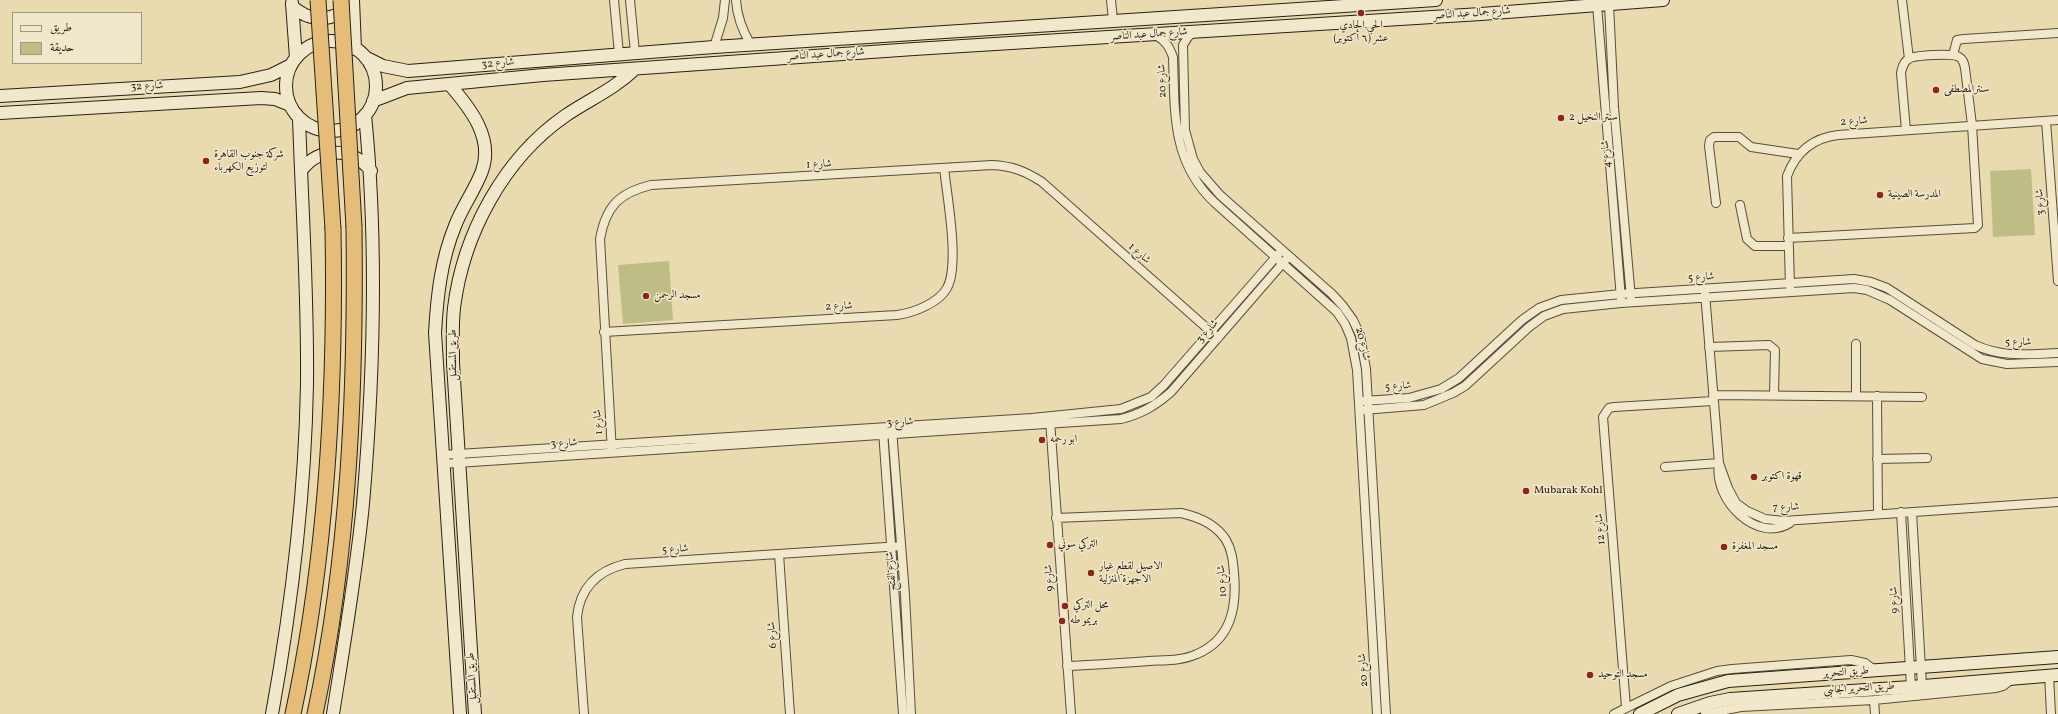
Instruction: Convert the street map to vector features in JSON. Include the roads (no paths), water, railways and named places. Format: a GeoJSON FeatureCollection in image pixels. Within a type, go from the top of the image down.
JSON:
{"type":"FeatureCollection","features":[{"type":"Feature","properties":{"kind":"highway"},"geometry":{"type":"LineString","coordinates":[[293,714],[315,590],[324,498],[333,360],[333,229],[318,0]]}},
{"type":"Feature","properties":{"kind":"highway"},"geometry":{"type":"LineString","coordinates":[[315,714],[333,616],[345,491],[354,359],[354,227],[341,0]]}},
{"type":"Feature","properties":{"kind":"main road"},"geometry":{"type":"LineString","coordinates":[[292,3],[307,16],[325,18],[342,12],[353,0]]}},
{"type":"Feature","properties":{"kind":"main road"},"geometry":{"type":"LineString","coordinates":[[353,0],[355,49]]}},
{"type":"Feature","properties":{"kind":"main road","name":"شارع جمال عبد الناصر"},"geometry":{"type":"LineString","coordinates":[[635,53],[954,32],[1355,2],[1436,0]]}},
{"type":"Feature","properties":{"kind":"main road","name":"شارع جمال عبد الناصر"},"geometry":{"type":"LineString","coordinates":[[635,68],[1476,14],[1662,0]]}},
{"type":"Feature","properties":{"kind":"main road"},"geometry":{"type":"LineString","coordinates":[[292,3],[293,61],[286,85],[290,105],[300,118],[312,126],[333,131],[348,128],[365,115],[373,100],[375,78],[365,57],[355,49],[342,43],[327,42],[313,45],[293,61]]}},
{"type":"Feature","properties":{"kind":"main road"},"geometry":{"type":"LineString","coordinates":[[988,29],[984,37],[989,46]]}},
{"type":"Feature","properties":{"kind":"main road"},"geometry":{"type":"LineString","coordinates":[[954,32],[961,40],[957,48]]}},
{"type":"Feature","properties":{"kind":"main road","name":"شارع 32"},"geometry":{"type":"LineString","coordinates":[[365,57],[383,66],[408,71],[635,53]]}},
{"type":"Feature","properties":{"kind":"main road","name":"شارع 32"},"geometry":{"type":"LineString","coordinates":[[0,96],[240,82],[271,75],[293,61]]}},
{"type":"Feature","properties":{"kind":"main road","name":"شارع 32"},"geometry":{"type":"LineString","coordinates":[[373,100],[407,88],[635,68]]}},
{"type":"Feature","properties":{"kind":"main road","name":"طريق المستقبل"},"geometry":{"type":"LineString","coordinates":[[475,714],[453,363],[454,309],[465,258],[474,232],[501,182],[520,158],[541,135],[565,116],[616,86],[635,68]]}},
{"type":"Feature","properties":{"kind":"main road"},"geometry":{"type":"LineString","coordinates":[[407,88],[405,79],[408,71]]}},
{"type":"Feature","properties":{"kind":"main road","name":"طريق المستقبل"},"geometry":{"type":"LineString","coordinates":[[450,85],[474,114],[483,140],[484,153],[482,170],[455,226],[441,278],[436,306],[435,363],[460,714]]}},
{"type":"Feature","properties":{"kind":"main road","name":"شارع 32"},"geometry":{"type":"LineString","coordinates":[[0,113],[260,98],[275,99],[290,105]]}},
{"type":"Feature","properties":{"kind":"main road"},"geometry":{"type":"LineString","coordinates":[[333,714],[353,587],[363,504],[372,333],[373,258],[371,171],[365,115]]}},
{"type":"Feature","properties":{"kind":"main road"},"geometry":{"type":"LineString","coordinates":[[272,714],[288,626],[301,507],[307,376],[305,249],[300,118]]}},
{"type":"Feature","properties":{"kind":"main road"},"geometry":{"type":"LineString","coordinates":[[301,172],[309,162],[320,156],[338,152],[356,158],[371,171]]}},
{"type":"Feature","properties":{"kind":"main road","name":"طريق التحرير"},"geometry":{"type":"LineString","coordinates":[[1640,714],[1678,695],[1728,681],[2058,657]]}},
{"type":"Feature","properties":{"kind":"main road","name":"طريق التحرير"},"geometry":{"type":"LineString","coordinates":[[1678,714],[1710,703],[1730,699],[1830,698],[1916,687],[2053,675]]}},
{"type":"Feature","properties":{"kind":"street"},"geometry":{"type":"LineString","coordinates":[[614,0],[619,54]]}},
{"type":"Feature","properties":{"kind":"street"},"geometry":{"type":"LineString","coordinates":[[630,0],[635,53]]}},
{"type":"Feature","properties":{"kind":"street"},"geometry":{"type":"LineString","coordinates":[[714,47],[723,18],[725,0]]}},
{"type":"Feature","properties":{"kind":"street"},"geometry":{"type":"LineString","coordinates":[[736,0],[738,18],[743,32],[751,45]]}},
{"type":"Feature","properties":{"kind":"street"},"geometry":{"type":"LineString","coordinates":[[1111,0],[1113,20]]}},
{"type":"Feature","properties":{"kind":"street"},"geometry":{"type":"LineString","coordinates":[[1902,0],[1909,59]]}},
{"type":"Feature","properties":{"kind":"street","name":"شارع 4"},"geometry":{"type":"LineString","coordinates":[[1603,4],[1614,107],[1631,303]]}},
{"type":"Feature","properties":{"kind":"street","name":"شارع 4"},"geometry":{"type":"LineString","coordinates":[[1603,4],[1621,303]]}},
{"type":"Feature","properties":{"kind":"street","name":"شارع 20"},"geometry":{"type":"LineString","coordinates":[[1194,32],[1188,37],[1183,45],[1185,130],[1193,159],[1209,185],[1279,253],[1284,263],[1326,300],[1346,324],[1351,338],[1354,353],[1359,410],[1377,714]]}},
{"type":"Feature","properties":{"kind":"street"},"geometry":{"type":"LineString","coordinates":[[1953,55],[1957,40],[2058,33]]}},
{"type":"Feature","properties":{"kind":"street","name":"شارع 20"},"geometry":{"type":"LineString","coordinates":[[1152,34],[1166,43],[1173,57],[1176,131],[1188,168],[1202,191],[1279,253],[1289,256],[1332,294],[1353,320],[1360,336],[1364,352],[1368,401],[1386,714]]}},
{"type":"Feature","properties":{"kind":"street"},"geometry":{"type":"LineString","coordinates":[[1740,204],[1747,239],[1755,246],[1788,242],[1975,228],[1978,225],[1979,220],[1972,125],[1964,61],[1959,57],[1953,55],[1916,57],[1909,59],[1903,65],[1901,73],[1906,130]]}},
{"type":"Feature","properties":{"kind":"street","name":"شارع 2"},"geometry":{"type":"LineString","coordinates":[[1790,292],[1787,176],[1798,154],[1816,140],[1826,136],[2058,120]]}},
{"type":"Feature","properties":{"kind":"street","name":"شارع 3"},"geometry":{"type":"LineString","coordinates":[[2046,121],[2058,282]]}},
{"type":"Feature","properties":{"kind":"street"},"geometry":{"type":"LineString","coordinates":[[1716,203],[1708,146],[1710,140],[1714,136],[1739,137],[1751,147],[1798,154]]}},
{"type":"Feature","properties":{"kind":"street","name":"شارع 1"},"geometry":{"type":"LineString","coordinates":[[611,448],[600,246],[603,224],[609,210],[619,199],[634,190],[651,185],[992,165],[1010,166],[1026,171],[1044,185],[1218,338]]}},
{"type":"Feature","properties":{"kind":"street","name":"شارع 2"},"geometry":{"type":"LineString","coordinates":[[604,332],[893,315],[904,314],[927,304],[938,298],[947,289],[952,276],[952,251],[944,168]]}},
{"type":"Feature","properties":{"kind":"street","name":"شارع 3"},"geometry":{"type":"LineString","coordinates":[[611,448],[740,445],[888,435],[1050,421],[1120,409],[1150,397],[1164,385],[1279,253]]}},
{"type":"Feature","properties":{"kind":"street","name":"شارع 3"},"geometry":{"type":"LineString","coordinates":[[442,459],[611,448],[887,426],[1121,419],[1140,414],[1157,404],[1171,392],[1289,256]]}},
{"type":"Feature","properties":{"kind":"street","name":"شارع 5"},"geometry":{"type":"LineString","coordinates":[[1358,401],[1422,396],[1448,385],[1465,374],[1522,320],[1539,308],[1561,300],[1621,294],[1790,282],[1854,279],[1871,282],[1887,288],[1901,296],[1975,345],[1985,350],[2007,355],[2058,353]]}},
{"type":"Feature","properties":{"kind":"street","name":"شارع 5"},"geometry":{"type":"LineString","coordinates":[[1359,410],[1410,407],[1436,401],[1465,386],[1528,327],[1544,316],[1563,309],[1621,303],[1846,288],[1867,290],[1890,300],[1982,359],[2007,364],[2058,362]]}},
{"type":"Feature","properties":{"kind":"street","name":"شارع 7"},"geometry":{"type":"LineString","coordinates":[[1705,289],[1719,463],[1730,492],[1742,508],[1765,520],[1784,521],[2058,502]]}},
{"type":"Feature","properties":{"kind":"street"},"geometry":{"type":"LineString","coordinates":[[1856,344],[1856,396]]}},
{"type":"Feature","properties":{"kind":"street"},"geometry":{"type":"LineString","coordinates":[[1709,346],[1769,345],[1772,347],[1775,350],[1774,395]]}},
{"type":"Feature","properties":{"kind":"street"},"geometry":{"type":"LineString","coordinates":[[1713,398],[1774,395],[1922,397]]}},
{"type":"Feature","properties":{"kind":"street"},"geometry":{"type":"LineString","coordinates":[[1877,396],[1878,514]]}},
{"type":"Feature","properties":{"kind":"street","name":"شارع 12"},"geometry":{"type":"LineString","coordinates":[[1626,707],[1603,417],[1604,412],[1614,407],[1713,398]]}},
{"type":"Feature","properties":{"kind":"street","name":"شارع 9"},"geometry":{"type":"LineString","coordinates":[[1050,421],[1071,714]]}},
{"type":"Feature","properties":{"kind":"street","name":"شارع الفتح"},"geometry":{"type":"LineString","coordinates":[[887,426],[901,546],[911,714]]}},
{"type":"Feature","properties":{"kind":"street","name":"شارع الفتح"},"geometry":{"type":"LineString","coordinates":[[888,435],[892,547],[903,714]]}},
{"type":"Feature","properties":{"kind":"street"},"geometry":{"type":"LineString","coordinates":[[1877,458],[1927,458]]}},
{"type":"Feature","properties":{"kind":"street"},"geometry":{"type":"LineString","coordinates":[[1665,466],[1719,463],[1718,480],[1723,494],[1732,508],[1744,518],[1758,526],[1777,528],[1786,526],[1795,520]]}},
{"type":"Feature","properties":{"kind":"street","name":"شارع 9"},"geometry":{"type":"LineString","coordinates":[[1901,512],[1915,668]]}},
{"type":"Feature","properties":{"kind":"street","name":"شارع 9"},"geometry":{"type":"LineString","coordinates":[[1912,512],[1916,687]]}},
{"type":"Feature","properties":{"kind":"street","name":"شارع 10"},"geometry":{"type":"LineString","coordinates":[[1056,518],[1181,513],[1196,516],[1218,530],[1226,541],[1232,555],[1236,595],[1233,613],[1223,632],[1206,649],[1197,654],[1176,659],[1067,666]]}},
{"type":"Feature","properties":{"kind":"street","name":"شارع 5"},"geometry":{"type":"LineString","coordinates":[[584,714],[577,617],[578,606],[583,593],[591,582],[601,573],[612,567],[625,564],[901,546]]}},
{"type":"Feature","properties":{"kind":"street","name":"شارع 6"},"geometry":{"type":"LineString","coordinates":[[779,554],[790,714]]}},
{"type":"Feature","properties":{"kind":"street","name":"طريق التحرير الجانبى"},"geometry":{"type":"LineString","coordinates":[[1614,714],[1626,707],[1688,680],[1732,669],[1851,660],[1865,663],[1877,671]]}},
{"type":"Feature","properties":{"kind":"street"},"geometry":{"type":"LineString","coordinates":[[2052,714],[2053,675]]}},
{"type":"Feature","properties":{"kind":"street","name":"طريق التحرير الجانبى"},"geometry":{"type":"LineString","coordinates":[[1705,714],[1725,709],[1758,710],[1830,698],[1874,700],[1996,688],[2003,686],[2012,679]]}},
{"type":"Feature","properties":{"kind":"street"},"geometry":{"type":"LineString","coordinates":[[1874,700],[1875,714]]}},
{"type":"Feature","properties":{"kind":"place","name":"الحي الحادي عشر (٦ أكتوبر)"},"geometry":{"type":"Point","coordinates":[1361,13]}},
{"type":"Feature","properties":{"kind":"place","name":"سنترالمصطفى"},"geometry":{"type":"Point","coordinates":[1936,90]}},
{"type":"Feature","properties":{"kind":"place","name":"سنتر النخيل 2"},"geometry":{"type":"Point","coordinates":[1561,118]}},
{"type":"Feature","properties":{"kind":"place","name":"شركة جنوب القاهرة لتوزيع الكهرباء"},"geometry":{"type":"Point","coordinates":[206,161]}},
{"type":"Feature","properties":{"kind":"place","name":"المدرسة الصينية"},"geometry":{"type":"Point","coordinates":[1880,195]}},
{"type":"Feature","properties":{"kind":"place","name":"مسجد الرحمن"},"geometry":{"type":"Point","coordinates":[646,296]}},
{"type":"Feature","properties":{"kind":"place","name":"ابو رحمه"},"geometry":{"type":"Point","coordinates":[1042,440]}},
{"type":"Feature","properties":{"kind":"place","name":"قهوة اكتوبر"},"geometry":{"type":"Point","coordinates":[1754,477]}},
{"type":"Feature","properties":{"kind":"place","name":"Mubarak Kohl"},"geometry":{"type":"Point","coordinates":[1526,491]}},
{"type":"Feature","properties":{"kind":"place","name":"التركي سوني"},"geometry":{"type":"Point","coordinates":[1050,545]}},
{"type":"Feature","properties":{"kind":"place","name":"مسجد المغفرة"},"geometry":{"type":"Point","coordinates":[1724,547]}},
{"type":"Feature","properties":{"kind":"place","name":"الاصيل لقطع غيار الاجهزة المنزلية"},"geometry":{"type":"Point","coordinates":[1091,573]}},
{"type":"Feature","properties":{"kind":"place","name":"محل التركي"},"geometry":{"type":"Point","coordinates":[1065,606]}},
{"type":"Feature","properties":{"kind":"place","name":"بريمو طه"},"geometry":{"type":"Point","coordinates":[1062,621]}},
{"type":"Feature","properties":{"kind":"place","name":"مسجد التوحيد"},"geometry":{"type":"Point","coordinates":[1590,675]}}]}
